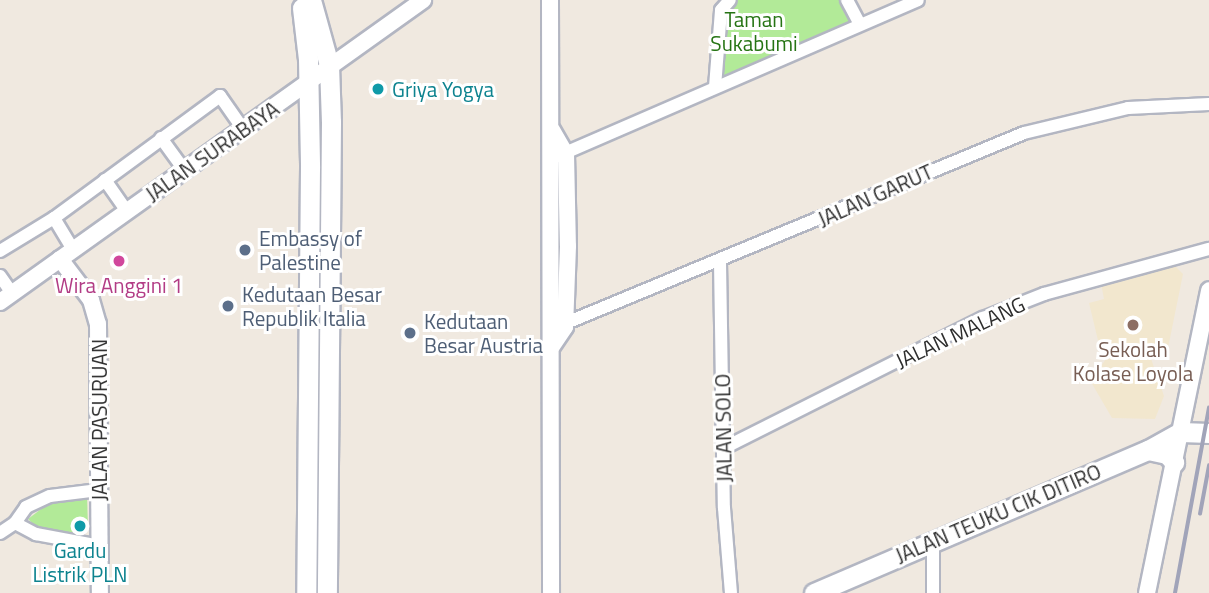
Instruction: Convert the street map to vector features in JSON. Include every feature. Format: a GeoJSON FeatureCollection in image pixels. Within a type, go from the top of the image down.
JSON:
{"type":"FeatureCollection","features":[{"type":"Feature","properties":{"kind":"main road"},"geometry":{"type":"LineString","coordinates":[[299,0],[306,28],[307,82],[309,429],[306,593]]}},
{"type":"Feature","properties":{"kind":"main road"},"geometry":{"type":"LineString","coordinates":[[311,0],[329,65],[327,593]]}},
{"type":"Feature","properties":{"kind":"main road"},"geometry":{"type":"LineString","coordinates":[[309,429],[315,419],[329,424]]}},
{"type":"Feature","properties":{"kind":"main road"},"geometry":{"type":"LineString","coordinates":[[1181,432],[1209,432]]}},
{"type":"Feature","properties":{"kind":"main road","name":"JALAN TEUKU CIK DITIRO"},"geometry":{"type":"LineString","coordinates":[[814,593],[1148,450],[1181,432]]}},
{"type":"Feature","properties":{"kind":"main road"},"geometry":{"type":"LineString","coordinates":[[1148,450],[1167,454],[1174,462]]}},
{"type":"Feature","properties":{"kind":"street","name":"JALAN SURABAYA"},"geometry":{"type":"LineString","coordinates":[[4,288],[66,250],[179,164],[242,128],[423,0]]}},
{"type":"Feature","properties":{"kind":"street"},"geometry":{"type":"LineString","coordinates":[[550,0],[552,131],[558,156],[568,246],[558,326],[552,346],[551,593]]}},
{"type":"Feature","properties":{"kind":"street"},"geometry":{"type":"LineString","coordinates":[[715,87],[721,10],[730,0]]}},
{"type":"Feature","properties":{"kind":"street"},"geometry":{"type":"LineString","coordinates":[[847,0],[859,23]]}},
{"type":"Feature","properties":{"kind":"street"},"geometry":{"type":"LineString","coordinates":[[558,156],[859,23],[918,0]]}},
{"type":"Feature","properties":{"kind":"street"},"geometry":{"type":"LineString","coordinates":[[0,251],[57,223],[220,96],[242,128]]}},
{"type":"Feature","properties":{"kind":"street","name":"JALAN GARUT"},"geometry":{"type":"LineString","coordinates":[[558,326],[720,262],[1024,133],[1128,108],[1209,104]]}},
{"type":"Feature","properties":{"kind":"street"},"geometry":{"type":"LineString","coordinates":[[163,142],[179,164]]}},
{"type":"Feature","properties":{"kind":"street"},"geometry":{"type":"LineString","coordinates":[[558,156],[551,246],[558,326]]}},
{"type":"Feature","properties":{"kind":"street"},"geometry":{"type":"LineString","coordinates":[[108,185],[124,206]]}},
{"type":"Feature","properties":{"kind":"street"},"geometry":{"type":"LineString","coordinates":[[57,223],[66,250]]}},
{"type":"Feature","properties":{"kind":"street"},"geometry":{"type":"LineString","coordinates":[[551,246],[568,246]]}},
{"type":"Feature","properties":{"kind":"street","name":"JALAN MALANG"},"geometry":{"type":"LineString","coordinates":[[724,448],[983,317],[1044,294],[1209,249]]}},
{"type":"Feature","properties":{"kind":"street","name":"JALAN PASURUAN"},"geometry":{"type":"LineString","coordinates":[[66,250],[91,300],[98,324],[100,593]]}},
{"type":"Feature","properties":{"kind":"street","name":"JALAN SOLO"},"geometry":{"type":"LineString","coordinates":[[720,262],[724,448],[731,593]]}},
{"type":"Feature","properties":{"kind":"street"},"geometry":{"type":"LineString","coordinates":[[1147,593],[1209,290]]}},
{"type":"Feature","properties":{"kind":"street"},"geometry":{"type":"LineString","coordinates":[[0,533],[15,523],[26,507],[50,496],[99,490]]}},
{"type":"Feature","properties":{"kind":"street"},"geometry":{"type":"LineString","coordinates":[[15,523],[36,534],[100,546]]}},
{"type":"Feature","properties":{"kind":"street"},"geometry":{"type":"LineString","coordinates":[[933,540],[933,593]]}},
{"type":"Feature","properties":{"kind":"shaded area","name":"Sekolah Kolase Loyola"},"geometry":{"type":"Polygon","coordinates":[[[1175,266],[1183,274],[1168,348],[1148,350],[1164,396],[1155,419],[1112,418],[1091,382],[1107,357],[1101,353],[1089,303],[1104,299],[1101,283],[1175,266]]]}},
{"type":"Feature","properties":{"kind":"green space","name":"Taman Sukabumi"},"geometry":{"type":"Polygon","coordinates":[[[736,0],[843,0],[854,22],[720,82],[722,22],[736,0]]]}},
{"type":"Feature","properties":{"kind":"green space"},"geometry":{"type":"Polygon","coordinates":[[[87,494],[88,528],[58,536],[41,532],[28,519],[53,500],[87,494]]]}},
{"type":"Feature","properties":{"kind":"railway"},"geometry":{"type":"LineString","coordinates":[[1175,593],[1209,408]]}},
{"type":"Feature","properties":{"kind":"railway"},"geometry":{"type":"LineString","coordinates":[[1200,514],[1209,466]]}},
{"type":"Feature","properties":{"kind":"place","name":"Griya Yogya"},"geometry":{"type":"Point","coordinates":[378,89]}},
{"type":"Feature","properties":{"kind":"place","name":"Embassy of Palestine"},"geometry":{"type":"Point","coordinates":[245,250]}},
{"type":"Feature","properties":{"kind":"place","name":"Wira Anggini 1"},"geometry":{"type":"Point","coordinates":[119,261]}},
{"type":"Feature","properties":{"kind":"place","name":"Kedutaan Besar Republik Italia"},"geometry":{"type":"Point","coordinates":[228,306]}},
{"type":"Feature","properties":{"kind":"place","name":"Sekolah Kolase Loyola"},"geometry":{"type":"Point","coordinates":[1133,325]}},
{"type":"Feature","properties":{"kind":"place","name":"Kedutaan Besar Austria"},"geometry":{"type":"Point","coordinates":[410,333]}},
{"type":"Feature","properties":{"kind":"place","name":"Gardu Listrik PLN"},"geometry":{"type":"Point","coordinates":[80,526]}}]}
